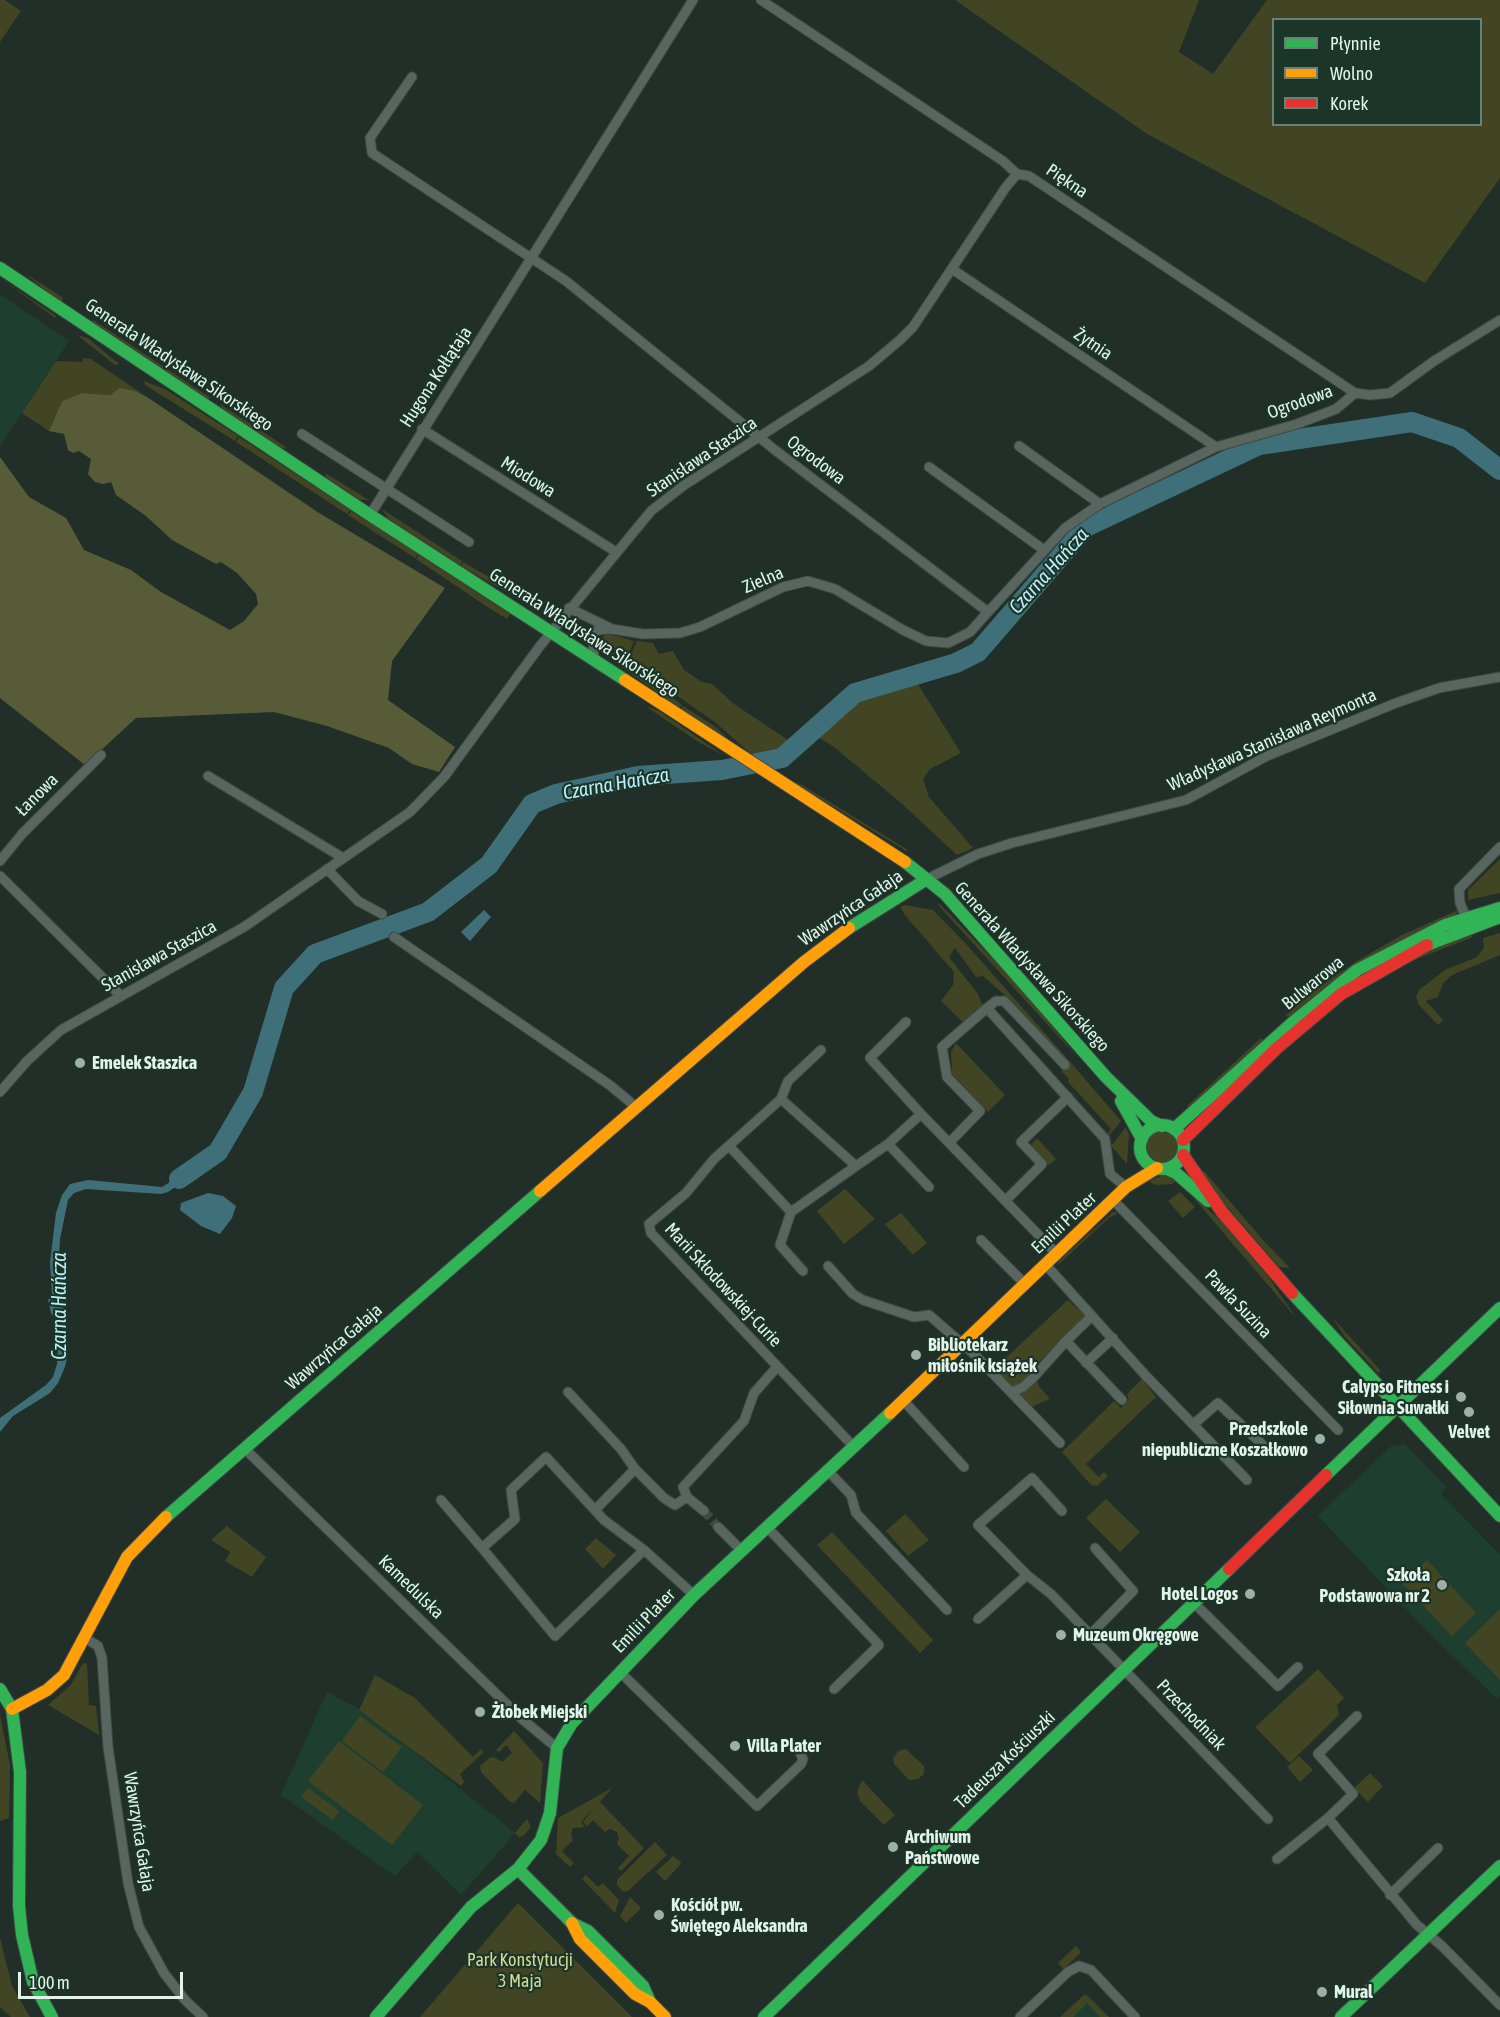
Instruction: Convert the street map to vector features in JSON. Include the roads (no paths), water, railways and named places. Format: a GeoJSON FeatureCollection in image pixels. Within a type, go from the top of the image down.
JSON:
{"type":"FeatureCollection","features":[{"type":"Feature","properties":{"kind":"street","name":"Hugona Kołłątaja"},"geometry":{"type":"LineString","coordinates":[[370,515],[693,0]]}},
{"type":"Feature","properties":{"kind":"street","name":"Piękna"},"geometry":{"type":"LineString","coordinates":[[761,0],[1003,161],[1017,174],[1029,176],[1355,393]]}},
{"type":"Feature","properties":{"kind":"street"},"geometry":{"type":"LineString","coordinates":[[412,77],[370,138],[372,153],[532,258]]}},
{"type":"Feature","properties":{"kind":"street","name":"Stanisława Staszica"},"geometry":{"type":"LineString","coordinates":[[0,1092],[27,1061],[61,1030],[244,927],[410,812],[444,777],[550,632],[651,511],[683,486],[869,366],[901,339],[913,327],[1017,174]]}},
{"type":"Feature","properties":{"kind":"street","name":"Ogrodowa"},"geometry":{"type":"LineString","coordinates":[[532,258],[575,288],[760,437],[988,612],[1065,528],[1100,504],[1216,447],[1297,424],[1336,409],[1355,393],[1370,395],[1390,393],[1434,361],[1500,320]]}},
{"type":"Feature","properties":{"kind":"street","name":"Generała Władysława Sikorskiego"},"geometry":{"type":"LineString","coordinates":[[0,268],[370,515],[927,879],[984,935],[1106,1077],[1151,1121],[1168,1127]]}},
{"type":"Feature","properties":{"kind":"street","name":"Żytnia"},"geometry":{"type":"LineString","coordinates":[[952,269],[1216,447]]}},
{"type":"Feature","properties":{"kind":"street","name":"Miodowa"},"geometry":{"type":"LineString","coordinates":[[422,429],[616,552]]}},
{"type":"Feature","properties":{"kind":"street"},"geometry":{"type":"LineString","coordinates":[[302,434],[469,542]]}},
{"type":"Feature","properties":{"kind":"street"},"geometry":{"type":"LineString","coordinates":[[1019,446],[1100,504]]}},
{"type":"Feature","properties":{"kind":"street"},"geometry":{"type":"LineString","coordinates":[[929,467],[1044,550]]}},
{"type":"Feature","properties":{"kind":"street","name":"Zielna"},"geometry":{"type":"LineString","coordinates":[[569,608],[612,629],[643,634],[680,633],[700,627],[783,587],[808,581],[835,589],[903,630],[926,641],[948,643],[964,636],[988,612]]}},
{"type":"Feature","properties":{"kind":"street"},"geometry":{"type":"LineString","coordinates":[[594,661],[593,635],[600,629],[612,629]]}},
{"type":"Feature","properties":{"kind":"street","name":"Władysława Stanisława Reymonta"},"geometry":{"type":"LineString","coordinates":[[1093,824],[1186,800],[1268,756],[1396,703],[1439,688],[1500,677]]}},
{"type":"Feature","properties":{"kind":"street","name":"Łanowa"},"geometry":{"type":"LineString","coordinates":[[0,861],[22,834],[101,755]]}},
{"type":"Feature","properties":{"kind":"street"},"geometry":{"type":"LineString","coordinates":[[208,776],[343,858]]}},
{"type":"Feature","properties":{"kind":"street","name":"Wawrzyńca Gałaja"},"geometry":{"type":"LineString","coordinates":[[12,1710],[47,1690],[64,1675],[125,1562],[141,1541],[244,1448],[837,935],[927,879],[978,854],[1012,843],[1093,824]]}},
{"type":"Feature","properties":{"kind":"street"},"geometry":{"type":"LineString","coordinates":[[1468,922],[1460,903],[1459,889],[1500,847]]}},
{"type":"Feature","properties":{"kind":"street"},"geometry":{"type":"LineString","coordinates":[[327,869],[358,901],[382,914]]}},
{"type":"Feature","properties":{"kind":"street"},"geometry":{"type":"LineString","coordinates":[[0,876],[121,996]]}},
{"type":"Feature","properties":{"kind":"street","name":"Bulwarowa"},"geometry":{"type":"LineString","coordinates":[[1183,1140],[1277,1048],[1341,994],[1402,956],[1500,908]]}},
{"type":"Feature","properties":{"kind":"street","name":"Bulwarowa"},"geometry":{"type":"LineString","coordinates":[[1168,1127],[1357,970],[1414,938],[1468,922],[1500,917]]}},
{"type":"Feature","properties":{"kind":"street"},"geometry":{"type":"LineString","coordinates":[[394,937],[611,1086],[636,1107]]}},
{"type":"Feature","properties":{"kind":"street"},"geometry":{"type":"LineString","coordinates":[[950,1142],[980,1111],[947,1077],[942,1047],[996,1001],[1004,1001],[1065,1065]]}},
{"type":"Feature","properties":{"kind":"street"},"geometry":{"type":"LineString","coordinates":[[987,1008],[1105,1139],[1110,1174],[1126,1188]]}},
{"type":"Feature","properties":{"kind":"street"},"geometry":{"type":"LineString","coordinates":[[906,1022],[870,1058],[1057,1254]]}},
{"type":"Feature","properties":{"kind":"street","name":"Marii Skłodowskiej-Curie"},"geometry":{"type":"LineString","coordinates":[[821,1050],[788,1081],[781,1099],[714,1159],[686,1193],[649,1224],[651,1233],[854,1446]]}},
{"type":"Feature","properties":{"kind":"street","name":"Generała Władysława Sikorskiego"},"geometry":{"type":"LineString","coordinates":[[1106,1077],[1138,1126],[1142,1139]]}},
{"type":"Feature","properties":{"kind":"street"},"geometry":{"type":"LineString","coordinates":[[1006,1200],[1042,1164],[1021,1142],[1068,1097]]}},
{"type":"Feature","properties":{"kind":"street"},"geometry":{"type":"LineString","coordinates":[[781,1099],[856,1166]]}},
{"type":"Feature","properties":{"kind":"street"},"geometry":{"type":"LineString","coordinates":[[803,1271],[780,1245],[791,1212],[888,1144],[921,1114]]}},
{"type":"Feature","properties":{"kind":"street"},"geometry":{"type":"LineString","coordinates":[[1222,1212],[1176,1173],[1148,1164],[1142,1155],[1142,1139],[1150,1129],[1168,1127],[1183,1140],[1183,1155],[1222,1212],[1343,1352],[1500,1516]]}},
{"type":"Feature","properties":{"kind":"street"},"geometry":{"type":"LineString","coordinates":[[888,1144],[929,1186]]}},
{"type":"Feature","properties":{"kind":"street"},"geometry":{"type":"LineString","coordinates":[[729,1147],[791,1212]]}},
{"type":"Feature","properties":{"kind":"street","name":"Emilii Plater"},"geometry":{"type":"LineString","coordinates":[[556,1748],[572,1723],[694,1595],[1114,1201],[1126,1188],[1142,1155]]}},
{"type":"Feature","properties":{"kind":"street"},"geometry":{"type":"LineString","coordinates":[[1162,1169],[1176,1164],[1183,1155]]}},
{"type":"Feature","properties":{"kind":"street","name":"Emilii Plater"},"geometry":{"type":"LineString","coordinates":[[1126,1188],[1162,1169]]}},
{"type":"Feature","properties":{"kind":"street","name":"Pawła Suzina"},"geometry":{"type":"LineString","coordinates":[[1114,1201],[1338,1430]]}},
{"type":"Feature","properties":{"kind":"street"},"geometry":{"type":"LineString","coordinates":[[981,1239],[1025,1284]]}},
{"type":"Feature","properties":{"kind":"street"},"geometry":{"type":"LineString","coordinates":[[1046,1265],[1178,1409],[1195,1423],[1247,1480]]}},
{"type":"Feature","properties":{"kind":"street"},"geometry":{"type":"LineString","coordinates":[[828,1266],[842,1275],[853,1294],[863,1300],[914,1317],[929,1315],[1012,1392],[1060,1443]]}},
{"type":"Feature","properties":{"kind":"street","name":"Tadeusza Kościuszki"},"geometry":{"type":"LineString","coordinates":[[764,2017],[1500,1308]]}},
{"type":"Feature","properties":{"kind":"street"},"geometry":{"type":"LineString","coordinates":[[1012,1392],[1023,1387],[1033,1378],[1092,1316]]}},
{"type":"Feature","properties":{"kind":"street"},"geometry":{"type":"LineString","coordinates":[[1086,1363],[1113,1338]]}},
{"type":"Feature","properties":{"kind":"street"},"geometry":{"type":"LineString","coordinates":[[1066,1341],[1122,1400]]}},
{"type":"Feature","properties":{"kind":"street"},"geometry":{"type":"LineString","coordinates":[[704,1511],[687,1497],[683,1487],[744,1421],[754,1394],[777,1367]]}},
{"type":"Feature","properties":{"kind":"street"},"geometry":{"type":"LineString","coordinates":[[568,1392],[621,1449],[635,1469],[664,1498],[675,1505],[687,1497]]}},
{"type":"Feature","properties":{"kind":"street"},"geometry":{"type":"LineString","coordinates":[[903,1400],[964,1467]]}},
{"type":"Feature","properties":{"kind":"street"},"geometry":{"type":"LineString","coordinates":[[1195,1423],[1218,1403],[1266,1448]]}},
{"type":"Feature","properties":{"kind":"street","name":"Kamedulska"},"geometry":{"type":"LineString","coordinates":[[244,1448],[522,1719],[556,1748]]}},
{"type":"Feature","properties":{"kind":"street"},"geometry":{"type":"LineString","coordinates":[[482,1548],[515,1519],[511,1490],[546,1457],[603,1520],[644,1550],[694,1595]]}},
{"type":"Feature","properties":{"kind":"street"},"geometry":{"type":"LineString","coordinates":[[595,1510],[635,1469]]}},
{"type":"Feature","properties":{"kind":"street"},"geometry":{"type":"LineString","coordinates":[[828,1471],[851,1495],[856,1513],[947,1610]]}},
{"type":"Feature","properties":{"kind":"street","name":"Przechodniak"},"geometry":{"type":"LineString","coordinates":[[1062,1511],[1032,1478],[978,1525],[1027,1575],[1051,1594],[1268,1819]]}},
{"type":"Feature","properties":{"kind":"street"},"geometry":{"type":"LineString","coordinates":[[441,1500],[555,1636],[644,1550]]}},
{"type":"Feature","properties":{"kind":"street"},"geometry":{"type":"LineString","coordinates":[[718,1527],[742,1551]]}},
{"type":"Feature","properties":{"kind":"street"},"geometry":{"type":"LineString","coordinates":[[767,1527],[879,1646],[834,1689]]}},
{"type":"Feature","properties":{"kind":"street"},"geometry":{"type":"LineString","coordinates":[[1090,1635],[1133,1591],[1095,1548]]}},
{"type":"Feature","properties":{"kind":"street"},"geometry":{"type":"LineString","coordinates":[[978,1619],[1027,1575]]}},
{"type":"Feature","properties":{"kind":"street"},"geometry":{"type":"LineString","coordinates":[[1194,1603],[1278,1686],[1298,1667]]}},
{"type":"Feature","properties":{"kind":"street","name":"Wawrzyńca Gałaja"},"geometry":{"type":"LineString","coordinates":[[85,1638],[98,1646],[102,1658],[108,1748],[128,1883],[139,1927],[169,1980],[203,2017]]}},
{"type":"Feature","properties":{"kind":"street"},"geometry":{"type":"LineString","coordinates":[[620,1672],[757,1806],[801,1764],[803,1759],[801,1755]]}},
{"type":"Feature","properties":{"kind":"street"},"geometry":{"type":"LineString","coordinates":[[0,1689],[12,1710],[20,1772],[18,1906],[22,1935],[33,1982],[52,2017]]}},
{"type":"Feature","properties":{"kind":"street"},"geometry":{"type":"LineString","coordinates":[[1277,1859],[1328,1818],[1353,1794],[1318,1754],[1357,1716]]}},
{"type":"Feature","properties":{"kind":"street"},"geometry":{"type":"LineString","coordinates":[[376,2017],[473,1904],[518,1869],[541,1840],[550,1813],[556,1748]]}},
{"type":"Feature","properties":{"kind":"street"},"geometry":{"type":"LineString","coordinates":[[1328,1818],[1390,1895],[1500,2005]]}},
{"type":"Feature","properties":{"kind":"street"},"geometry":{"type":"LineString","coordinates":[[1390,1895],[1438,1848]]}},
{"type":"Feature","properties":{"kind":"street"},"geometry":{"type":"LineString","coordinates":[[1341,2017],[1500,1866]]}},
{"type":"Feature","properties":{"kind":"street"},"geometry":{"type":"LineString","coordinates":[[518,1869],[572,1923],[588,1931],[643,1986],[650,2002],[665,2017]]}},
{"type":"Feature","properties":{"kind":"street"},"geometry":{"type":"LineString","coordinates":[[1020,2017],[1068,1972],[1079,1966],[1091,1970],[1135,2017]]}},
{"type":"Feature","properties":{"kind":"street"},"geometry":{"type":"LineString","coordinates":[[1491,1994],[1500,1986]]}},
{"type":"Feature","properties":{"kind":"water"},"geometry":{"type":"Polygon","coordinates":[[[1439,425],[1448,425],[1474,439],[1500,461],[1500,477],[1456,446],[1438,437],[1436,430],[1439,425]]]}},
{"type":"Feature","properties":{"kind":"water"},"geometry":{"type":"Polygon","coordinates":[[[484,910],[491,917],[470,941],[461,932],[484,910]]]}},
{"type":"Feature","properties":{"kind":"water"},"geometry":{"type":"Polygon","coordinates":[[[197,1165],[205,1167],[168,1192],[161,1194],[86,1189],[74,1193],[68,1200],[60,1239],[58,1272],[67,1331],[68,1354],[65,1367],[58,1383],[50,1393],[13,1416],[0,1432],[0,1418],[46,1385],[53,1377],[57,1364],[59,1324],[51,1313],[48,1300],[52,1295],[50,1262],[56,1213],[62,1195],[70,1184],[88,1180],[162,1187],[197,1165]]]}},
{"type":"Feature","properties":{"kind":"water"},"geometry":{"type":"Polygon","coordinates":[[[208,1193],[223,1196],[236,1206],[232,1218],[220,1234],[201,1226],[180,1210],[181,1203],[208,1193]]]}},
{"type":"Feature","properties":{"kind":"waterway","name":"Czarna Hańcza"},"geometry":{"type":"LineString","coordinates":[[179,1179],[218,1152],[253,1092],[284,988],[315,954],[428,912],[489,865],[532,804],[556,794],[638,776],[722,770],[782,758],[855,693],[956,663],[978,652],[1086,527],[1259,445],[1412,422],[1459,438],[1500,470]]}},
{"type":"Feature","properties":{"kind":"tunnel"},"geometry":{"type":"LineString","coordinates":[[704,1511],[718,1527]]}},
{"type":"Feature","properties":{"kind":"place","name":"Emelek Staszica"},"geometry":{"type":"Point","coordinates":[80,1063]}},
{"type":"Feature","properties":{"kind":"place","name":"Bibliotekarz miłośnik książek"},"geometry":{"type":"Point","coordinates":[916,1355]}},
{"type":"Feature","properties":{"kind":"place","name":"Calypso Fitness i Siłownia Suwałki"},"geometry":{"type":"Point","coordinates":[1461,1397]}},
{"type":"Feature","properties":{"kind":"place","name":"Velvet"},"geometry":{"type":"Point","coordinates":[1469,1412]}},
{"type":"Feature","properties":{"kind":"place","name":"Przedszkole niepubliczne Koszałkowo"},"geometry":{"type":"Point","coordinates":[1320,1439]}},
{"type":"Feature","properties":{"kind":"place","name":"Szkoła Podstawowa nr 2"},"geometry":{"type":"Point","coordinates":[1442,1585]}},
{"type":"Feature","properties":{"kind":"place","name":"Hotel Logos"},"geometry":{"type":"Point","coordinates":[1250,1594]}},
{"type":"Feature","properties":{"kind":"place","name":"Muzeum Okręgowe"},"geometry":{"type":"Point","coordinates":[1061,1635]}},
{"type":"Feature","properties":{"kind":"place","name":"Żłobek Miejski"},"geometry":{"type":"Point","coordinates":[480,1712]}},
{"type":"Feature","properties":{"kind":"place","name":"Villa Plater"},"geometry":{"type":"Point","coordinates":[735,1746]}},
{"type":"Feature","properties":{"kind":"place","name":"Archiwum Państwowe"},"geometry":{"type":"Point","coordinates":[893,1847]}},
{"type":"Feature","properties":{"kind":"place","name":"Kościół pw. Świętego Aleksandra"},"geometry":{"type":"Point","coordinates":[659,1915]}},
{"type":"Feature","properties":{"kind":"place","name":"Mural"},"geometry":{"type":"Point","coordinates":[1322,1992]}},
{"type":"Feature","properties":{"kind":"park label","name":"Park Konstytucji 3 Maja"},"geometry":{"type":"Point","coordinates":[520,1970]}}]}
